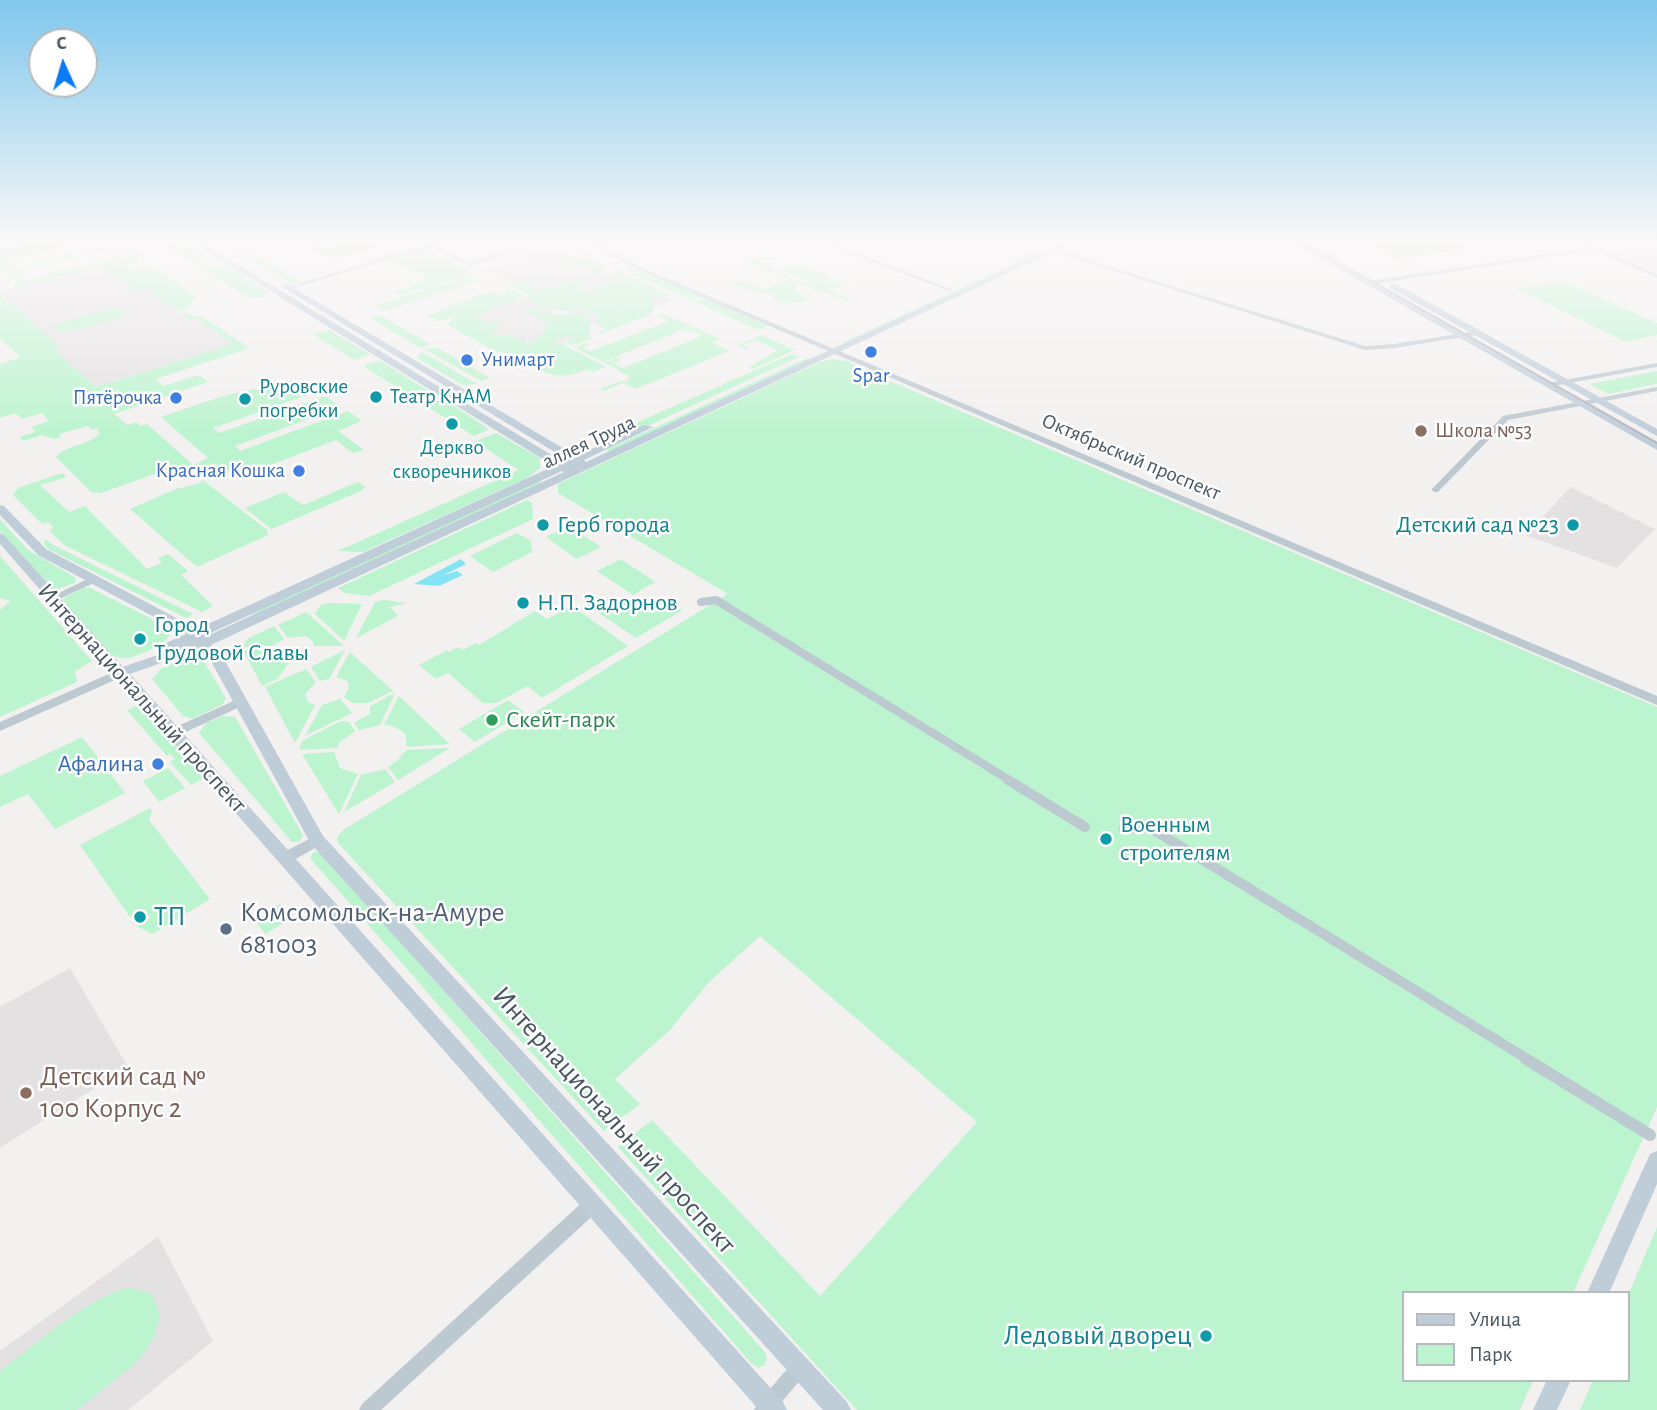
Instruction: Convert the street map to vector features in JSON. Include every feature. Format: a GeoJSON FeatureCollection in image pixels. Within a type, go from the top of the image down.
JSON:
{"type":"FeatureCollection","features":[{"type":"Feature","properties":{"kind":"main road"},"geometry":{"type":"LineString","coordinates":[[300,307],[500,428],[570,466]]}},
{"type":"Feature","properties":{"kind":"main road"},"geometry":{"type":"LineString","coordinates":[[319,307],[514,423],[570,466]]}},
{"type":"Feature","properties":{"kind":"main road","name":"аллея Труда"},"geometry":{"type":"LineString","coordinates":[[570,466],[586,466],[916,307]]}},
{"type":"Feature","properties":{"kind":"main road","name":"аллея Труда"},"geometry":{"type":"LineString","coordinates":[[120,673],[920,307]]}},
{"type":"Feature","properties":{"kind":"main road"},"geometry":{"type":"LineString","coordinates":[[1410,307],[1657,447]]}},
{"type":"Feature","properties":{"kind":"main road"},"geometry":{"type":"LineString","coordinates":[[1431,307],[1657,433]]}},
{"type":"Feature","properties":{"kind":"main road"},"geometry":{"type":"LineString","coordinates":[[330,325],[343,321]]}},
{"type":"Feature","properties":{"kind":"main road"},"geometry":{"type":"LineString","coordinates":[[389,361],[402,356]]}},
{"type":"Feature","properties":{"kind":"main road"},"geometry":{"type":"LineString","coordinates":[[445,395],[458,390]]}},
{"type":"Feature","properties":{"kind":"main road"},"geometry":{"type":"LineString","coordinates":[[500,428],[514,423]]}},
{"type":"Feature","properties":{"kind":"main road","name":"Интернациональный проспект"},"geometry":{"type":"LineString","coordinates":[[0,508],[42,552],[199,638],[218,661],[317,840],[839,1410]]}},
{"type":"Feature","properties":{"kind":"main road","name":"Интернациональный проспект"},"geometry":{"type":"LineString","coordinates":[[0,537],[593,1204],[769,1408]]}},
{"type":"Feature","properties":{"kind":"main road"},"geometry":{"type":"LineString","coordinates":[[1599,1291],[1657,1161]]}},
{"type":"Feature","properties":{"kind":"main road"},"geometry":{"type":"LineString","coordinates":[[1545,1410],[1558,1382]]}},
{"type":"Feature","properties":{"kind":"street","name":"Октябрьский проспект"},"geometry":{"type":"LineString","coordinates":[[731,307],[1657,701]]}},
{"type":"Feature","properties":{"kind":"street"},"geometry":{"type":"LineString","coordinates":[[1238,307],[1365,348],[1394,346],[1476,332]]}},
{"type":"Feature","properties":{"kind":"street"},"geometry":{"type":"LineString","coordinates":[[1548,385],[1657,365]]}},
{"type":"Feature","properties":{"kind":"street"},"geometry":{"type":"LineString","coordinates":[[1435,490],[1506,418],[1657,389]]}},
{"type":"Feature","properties":{"kind":"street"},"geometry":{"type":"LineString","coordinates":[[53,598],[92,580]]}},
{"type":"Feature","properties":{"kind":"street"},"geometry":{"type":"LineString","coordinates":[[701,602],[716,600],[1085,827]]}},
{"type":"Feature","properties":{"kind":"street","name":"аллея Труда"},"geometry":{"type":"LineString","coordinates":[[0,727],[120,673]]}},
{"type":"Feature","properties":{"kind":"street"},"geometry":{"type":"LineString","coordinates":[[173,733],[240,702]]}},
{"type":"Feature","properties":{"kind":"street"},"geometry":{"type":"LineString","coordinates":[[1124,829],[1149,827],[1650,1135]]}},
{"type":"Feature","properties":{"kind":"street"},"geometry":{"type":"LineString","coordinates":[[285,859],[317,840]]}},
{"type":"Feature","properties":{"kind":"street"},"geometry":{"type":"LineString","coordinates":[[368,1410],[593,1204]]}},
{"type":"Feature","properties":{"kind":"street"},"geometry":{"type":"LineString","coordinates":[[769,1408],[800,1367]]}},
{"type":"Feature","properties":{"kind":"shaded area"},"geometry":{"type":"Polygon","coordinates":[[[16,307],[171,307],[188,319],[197,319],[232,344],[96,387],[53,350],[60,347],[16,307]]]}},
{"type":"Feature","properties":{"kind":"shaded area"},"geometry":{"type":"Polygon","coordinates":[[[496,307],[551,307],[556,309],[550,312],[591,332],[545,349],[529,341],[507,349],[455,321],[496,307]]]}},
{"type":"Feature","properties":{"kind":"shaded area"},"geometry":{"type":"Polygon","coordinates":[[[559,307],[656,307],[601,328],[559,307]]]}},
{"type":"Feature","properties":{"kind":"shaded area"},"geometry":{"type":"Polygon","coordinates":[[[1571,487],[1655,529],[1617,568],[1525,535],[1571,487]]]}},
{"type":"Feature","properties":{"kind":"shaded area"},"geometry":{"type":"Polygon","coordinates":[[[70,968],[128,1067],[0,1148],[0,1007],[70,968]]]}},
{"type":"Feature","properties":{"kind":"shaded area"},"geometry":{"type":"Polygon","coordinates":[[[158,1237],[213,1341],[128,1410],[0,1410],[0,1351],[158,1237]]]}},
{"type":"Feature","properties":{"kind":"green space"},"geometry":{"type":"Polygon","coordinates":[[[0,307],[15,307],[61,347],[54,350],[96,387],[232,344],[197,319],[188,319],[181,314],[187,312],[203,317],[250,348],[156,379],[163,386],[199,375],[208,382],[114,414],[127,425],[136,422],[140,426],[147,424],[193,465],[208,458],[161,417],[238,392],[299,387],[319,391],[213,428],[219,433],[325,396],[341,407],[235,446],[240,451],[348,411],[362,421],[338,431],[364,450],[353,453],[336,440],[236,478],[226,469],[206,477],[201,473],[218,467],[214,463],[189,472],[180,465],[101,493],[91,492],[56,457],[95,437],[100,433],[97,428],[92,430],[88,426],[59,434],[61,437],[54,439],[43,435],[23,441],[20,437],[36,432],[31,427],[49,421],[42,413],[22,419],[15,413],[0,418],[0,364],[21,357],[0,339],[0,307]]]}},
{"type":"Feature","properties":{"kind":"green space"},"geometry":{"type":"Polygon","coordinates":[[[118,307],[127,312],[90,326],[67,331],[52,329],[63,322],[118,307]]]}},
{"type":"Feature","properties":{"kind":"green space"},"geometry":{"type":"Polygon","coordinates":[[[171,307],[190,307],[190,308],[178,312],[171,307]]]}},
{"type":"Feature","properties":{"kind":"green space"},"geometry":{"type":"Polygon","coordinates":[[[376,307],[396,307],[383,311],[376,307]]]}},
{"type":"Feature","properties":{"kind":"green space"},"geometry":{"type":"Polygon","coordinates":[[[450,307],[497,307],[487,313],[467,318],[482,317],[483,321],[497,322],[501,326],[493,331],[495,336],[515,334],[516,336],[507,340],[519,338],[527,343],[538,338],[548,323],[525,312],[525,309],[536,308],[557,315],[586,315],[591,319],[589,335],[593,338],[570,346],[567,342],[577,336],[556,338],[558,343],[549,345],[551,347],[561,343],[606,367],[593,372],[586,370],[568,375],[551,374],[538,369],[546,360],[495,351],[447,325],[454,317],[437,321],[427,316],[450,307]]]}},
{"type":"Feature","properties":{"kind":"green space"},"geometry":{"type":"Polygon","coordinates":[[[544,307],[618,307],[619,311],[622,308],[620,307],[653,307],[654,309],[650,315],[595,336],[604,329],[597,323],[598,316],[577,308],[544,307]]]}},
{"type":"Feature","properties":{"kind":"green space"},"geometry":{"type":"Polygon","coordinates":[[[705,307],[725,307],[769,326],[758,330],[705,307]]]}},
{"type":"Feature","properties":{"kind":"green space"},"geometry":{"type":"Polygon","coordinates":[[[920,307],[925,307],[844,344],[840,344],[920,307]]]}},
{"type":"Feature","properties":{"kind":"green space"},"geometry":{"type":"Polygon","coordinates":[[[1554,307],[1621,307],[1657,323],[1657,335],[1626,342],[1554,307]]]}},
{"type":"Feature","properties":{"kind":"green space"},"geometry":{"type":"Polygon","coordinates":[[[663,314],[692,326],[603,362],[574,347],[586,343],[589,345],[583,348],[591,351],[669,321],[661,317],[652,318],[663,314]]]}},
{"type":"Feature","properties":{"kind":"green space"},"geometry":{"type":"Polygon","coordinates":[[[379,315],[430,344],[421,348],[370,318],[379,315]]]}},
{"type":"Feature","properties":{"kind":"green space"},"geometry":{"type":"Polygon","coordinates":[[[694,327],[720,339],[712,343],[729,351],[636,389],[623,383],[603,391],[600,389],[630,381],[627,379],[630,377],[605,362],[617,358],[621,360],[614,363],[623,368],[702,336],[693,331],[682,331],[694,327]]]}},
{"type":"Feature","properties":{"kind":"green space"},"geometry":{"type":"Polygon","coordinates":[[[329,330],[369,355],[354,360],[312,334],[329,330]]]}},
{"type":"Feature","properties":{"kind":"green space"},"geometry":{"type":"Polygon","coordinates":[[[759,336],[795,350],[752,369],[749,367],[778,350],[755,340],[744,345],[749,348],[746,349],[738,345],[759,336]]]}},
{"type":"Feature","properties":{"kind":"green space"},"geometry":{"type":"Polygon","coordinates":[[[436,347],[490,378],[481,381],[426,350],[436,347]]]}},
{"type":"Feature","properties":{"kind":"green space"},"geometry":{"type":"Polygon","coordinates":[[[422,352],[477,384],[463,385],[417,358],[422,352]]]}},
{"type":"Feature","properties":{"kind":"green space"},"geometry":{"type":"Polygon","coordinates":[[[792,354],[799,357],[612,442],[608,440],[611,434],[637,425],[638,422],[792,354]]]}},
{"type":"Feature","properties":{"kind":"green space"},"geometry":{"type":"Polygon","coordinates":[[[807,358],[812,359],[611,452],[606,450],[807,358]]]}},
{"type":"Feature","properties":{"kind":"green space"},"geometry":{"type":"Polygon","coordinates":[[[833,359],[850,362],[1657,707],[1657,1107],[1574,1291],[1402,1291],[1402,1382],[1532,1382],[1520,1410],[857,1410],[618,1147],[652,1120],[820,1296],[977,1122],[760,936],[708,983],[670,1030],[615,1079],[640,1104],[604,1131],[338,843],[337,837],[343,830],[728,594],[558,493],[558,484],[820,362],[833,359]]]}},
{"type":"Feature","properties":{"kind":"green space"},"geometry":{"type":"Polygon","coordinates":[[[377,361],[435,395],[420,402],[363,366],[377,361]]]}},
{"type":"Feature","properties":{"kind":"green space"},"geometry":{"type":"Polygon","coordinates":[[[1657,371],[1657,384],[1608,394],[1590,384],[1657,371]]]}},
{"type":"Feature","properties":{"kind":"green space"},"geometry":{"type":"Polygon","coordinates":[[[445,400],[489,429],[474,436],[426,406],[445,400]]]}},
{"type":"Feature","properties":{"kind":"green space"},"geometry":{"type":"Polygon","coordinates":[[[496,433],[540,458],[540,468],[527,478],[363,552],[338,551],[519,470],[477,443],[424,462],[496,433]]]}},
{"type":"Feature","properties":{"kind":"green space"},"geometry":{"type":"Polygon","coordinates":[[[62,473],[67,477],[40,485],[69,512],[85,506],[147,569],[162,563],[158,558],[168,554],[188,571],[181,575],[213,606],[202,612],[64,545],[49,530],[54,528],[48,522],[42,524],[13,495],[18,488],[62,473]]]}},
{"type":"Feature","properties":{"kind":"green space"},"geometry":{"type":"Polygon","coordinates":[[[203,480],[267,530],[268,535],[197,567],[130,509],[203,480]]]}},
{"type":"Feature","properties":{"kind":"green space"},"geometry":{"type":"Polygon","coordinates":[[[537,480],[542,484],[255,617],[250,612],[537,480]]]}},
{"type":"Feature","properties":{"kind":"green space"},"geometry":{"type":"Polygon","coordinates":[[[358,482],[365,487],[361,491],[271,529],[245,508],[284,492],[303,505],[358,482]]]}},
{"type":"Feature","properties":{"kind":"green space"},"geometry":{"type":"Polygon","coordinates":[[[527,500],[532,503],[533,519],[369,596],[345,593],[338,588],[527,500]]]}},
{"type":"Feature","properties":{"kind":"green space"},"geometry":{"type":"Polygon","coordinates":[[[0,519],[27,549],[76,578],[75,583],[53,591],[0,531],[0,519]]]}},
{"type":"Feature","properties":{"kind":"green space"},"geometry":{"type":"Polygon","coordinates":[[[569,526],[601,547],[577,559],[546,537],[569,526]]]}},
{"type":"Feature","properties":{"kind":"green space"},"geometry":{"type":"Polygon","coordinates":[[[517,533],[531,541],[532,552],[493,572],[470,556],[517,533]]]}},
{"type":"Feature","properties":{"kind":"green space"},"geometry":{"type":"Polygon","coordinates":[[[45,539],[193,614],[186,618],[50,550],[44,545],[45,539]]]}},
{"type":"Feature","properties":{"kind":"green space"},"geometry":{"type":"Polygon","coordinates":[[[0,556],[92,661],[75,671],[77,682],[0,717],[0,610],[11,601],[0,598],[0,556]]]}},
{"type":"Feature","properties":{"kind":"green space"},"geometry":{"type":"Polygon","coordinates":[[[621,559],[655,582],[633,595],[597,571],[621,559]]]}},
{"type":"Feature","properties":{"kind":"green space"},"geometry":{"type":"Polygon","coordinates":[[[90,588],[168,627],[171,631],[167,639],[154,648],[131,657],[114,656],[81,626],[61,603],[65,597],[90,588]]]}},
{"type":"Feature","properties":{"kind":"green space"},"geometry":{"type":"Polygon","coordinates":[[[593,597],[683,610],[636,638],[583,602],[593,597]]]}},
{"type":"Feature","properties":{"kind":"green space"},"geometry":{"type":"Polygon","coordinates":[[[384,600],[407,603],[390,607],[398,616],[356,638],[375,602],[384,600]]]}},
{"type":"Feature","properties":{"kind":"green space"},"geometry":{"type":"Polygon","coordinates":[[[362,604],[344,641],[315,614],[321,605],[362,604]]]}},
{"type":"Feature","properties":{"kind":"green space"},"geometry":{"type":"Polygon","coordinates":[[[572,606],[628,646],[542,698],[528,686],[497,703],[483,703],[448,673],[436,679],[419,665],[447,650],[449,652],[458,647],[463,650],[476,643],[479,645],[535,611],[547,619],[572,606]]]}},
{"type":"Feature","properties":{"kind":"green space"},"geometry":{"type":"Polygon","coordinates":[[[306,612],[344,646],[314,646],[312,640],[305,636],[288,638],[278,625],[306,612]]]}},
{"type":"Feature","properties":{"kind":"green space"},"geometry":{"type":"Polygon","coordinates":[[[274,626],[284,639],[272,646],[243,647],[247,639],[274,626]]]}},
{"type":"Feature","properties":{"kind":"green space"},"geometry":{"type":"Polygon","coordinates":[[[273,649],[275,657],[291,660],[277,679],[262,686],[243,650],[273,649]]]}},
{"type":"Feature","properties":{"kind":"green space"},"geometry":{"type":"Polygon","coordinates":[[[345,650],[329,679],[320,681],[311,667],[345,650]]]}},
{"type":"Feature","properties":{"kind":"green space"},"geometry":{"type":"Polygon","coordinates":[[[350,652],[393,691],[368,703],[352,703],[344,697],[349,688],[347,681],[336,677],[350,652]]]}},
{"type":"Feature","properties":{"kind":"green space"},"geometry":{"type":"Polygon","coordinates":[[[187,658],[203,660],[226,698],[223,704],[192,719],[183,716],[152,679],[162,668],[187,658]]]}},
{"type":"Feature","properties":{"kind":"green space"},"geometry":{"type":"Polygon","coordinates":[[[306,669],[316,682],[305,694],[308,702],[315,705],[295,743],[265,687],[306,669]]]}},
{"type":"Feature","properties":{"kind":"green space"},"geometry":{"type":"Polygon","coordinates":[[[395,693],[380,725],[359,730],[354,723],[370,714],[370,706],[395,693]]]}},
{"type":"Feature","properties":{"kind":"green space"},"geometry":{"type":"Polygon","coordinates":[[[399,696],[450,744],[407,747],[405,733],[393,726],[384,725],[399,696]]]}},
{"type":"Feature","properties":{"kind":"green space"},"geometry":{"type":"Polygon","coordinates":[[[340,699],[352,713],[305,736],[322,705],[340,699]]]}},
{"type":"Feature","properties":{"kind":"green space","name":"Скейт-парк"},"geometry":{"type":"Polygon","coordinates":[[[508,700],[524,712],[475,742],[459,729],[508,700]]]}},
{"type":"Feature","properties":{"kind":"green space"},"geometry":{"type":"Polygon","coordinates":[[[142,703],[208,776],[191,785],[170,762],[175,759],[170,754],[167,756],[127,710],[142,703]]]}},
{"type":"Feature","properties":{"kind":"green space"},"geometry":{"type":"Polygon","coordinates":[[[223,716],[235,717],[303,835],[299,842],[292,842],[199,733],[206,723],[223,716]]]}},
{"type":"Feature","properties":{"kind":"green space"},"geometry":{"type":"Polygon","coordinates":[[[341,721],[349,722],[355,731],[340,742],[337,748],[299,750],[302,741],[341,721]]]}},
{"type":"Feature","properties":{"kind":"green space"},"geometry":{"type":"Polygon","coordinates":[[[82,737],[125,793],[55,829],[28,794],[0,807],[0,776],[82,737]]]}},
{"type":"Feature","properties":{"kind":"green space"},"geometry":{"type":"Polygon","coordinates":[[[450,748],[398,780],[388,767],[406,750],[450,748]]]}},
{"type":"Feature","properties":{"kind":"green space"},"geometry":{"type":"Polygon","coordinates":[[[334,752],[340,768],[358,774],[339,814],[302,754],[334,752]]]}},
{"type":"Feature","properties":{"kind":"green space"},"geometry":{"type":"Polygon","coordinates":[[[168,768],[185,788],[159,802],[143,781],[168,768]]]}},
{"type":"Feature","properties":{"kind":"green space"},"geometry":{"type":"Polygon","coordinates":[[[385,769],[395,782],[344,812],[361,775],[385,769]]]}},
{"type":"Feature","properties":{"kind":"green space"},"geometry":{"type":"Polygon","coordinates":[[[150,808],[152,811],[149,820],[210,899],[152,934],[137,926],[150,918],[144,909],[130,917],[80,845],[150,808]]]}},
{"type":"Feature","properties":{"kind":"green space"},"geometry":{"type":"Polygon","coordinates":[[[314,852],[320,852],[764,1351],[767,1357],[765,1364],[759,1368],[752,1364],[310,858],[314,852]]]}},
{"type":"Feature","properties":{"kind":"green space"},"geometry":{"type":"Polygon","coordinates":[[[280,904],[292,917],[266,934],[255,921],[280,904]]]}},
{"type":"Feature","properties":{"kind":"green space"},"geometry":{"type":"Polygon","coordinates":[[[1657,1227],[1657,1410],[1580,1410],[1592,1382],[1629,1382],[1629,1293],[1657,1227]]]}},
{"type":"Feature","properties":{"kind":"green space"},"geometry":{"type":"Polygon","coordinates":[[[129,1288],[148,1292],[154,1298],[160,1316],[154,1338],[138,1361],[77,1410],[0,1410],[0,1371],[80,1311],[129,1288]]]}},
{"type":"Feature","properties":{"kind":"water"},"geometry":{"type":"Polygon","coordinates":[[[461,559],[466,564],[444,575],[457,571],[463,575],[439,586],[414,584],[461,559]]]}},
{"type":"Feature","properties":{"kind":"tram line"},"geometry":{"type":"LineString","coordinates":[[1417,307],[1657,443]]}},
{"type":"Feature","properties":{"kind":"place","name":"Spar"},"geometry":{"type":"Point","coordinates":[871,352]}},
{"type":"Feature","properties":{"kind":"place","name":"Унимарт"},"geometry":{"type":"Point","coordinates":[467,360]}},
{"type":"Feature","properties":{"kind":"place","name":"Театр КнАМ"},"geometry":{"type":"Point","coordinates":[376,397]}},
{"type":"Feature","properties":{"kind":"place","name":"Пятёрочка"},"geometry":{"type":"Point","coordinates":[176,398]}},
{"type":"Feature","properties":{"kind":"place","name":"Руровские погребки"},"geometry":{"type":"Point","coordinates":[245,399]}},
{"type":"Feature","properties":{"kind":"place","name":"Деркво скворечников"},"geometry":{"type":"Point","coordinates":[452,424]}},
{"type":"Feature","properties":{"kind":"place","name":"Школа №53"},"geometry":{"type":"Point","coordinates":[1421,431]}},
{"type":"Feature","properties":{"kind":"place","name":"Красная Кошка"},"geometry":{"type":"Point","coordinates":[299,471]}},
{"type":"Feature","properties":{"kind":"place","name":"Герб города"},"geometry":{"type":"Point","coordinates":[543,525]}},
{"type":"Feature","properties":{"kind":"place","name":"Детский сад №23"},"geometry":{"type":"Point","coordinates":[1573,525]}},
{"type":"Feature","properties":{"kind":"place","name":"Н.П. Задорнов"},"geometry":{"type":"Point","coordinates":[523,603]}},
{"type":"Feature","properties":{"kind":"place","name":"Город Трудовой Славы"},"geometry":{"type":"Point","coordinates":[140,639]}},
{"type":"Feature","properties":{"kind":"place","name":"Скейт-парк"},"geometry":{"type":"Point","coordinates":[492,720]}},
{"type":"Feature","properties":{"kind":"place","name":"Афалина"},"geometry":{"type":"Point","coordinates":[158,764]}},
{"type":"Feature","properties":{"kind":"place","name":"Военным строителям"},"geometry":{"type":"Point","coordinates":[1106,839]}},
{"type":"Feature","properties":{"kind":"place","name":"ТП"},"geometry":{"type":"Point","coordinates":[140,917]}},
{"type":"Feature","properties":{"kind":"place","name":"Комсомольск-на-Амуре 681003"},"geometry":{"type":"Point","coordinates":[226,929]}},
{"type":"Feature","properties":{"kind":"place","name":"Детский сад № 100 Корпус 2"},"geometry":{"type":"Point","coordinates":[26,1093]}},
{"type":"Feature","properties":{"kind":"place","name":"Ледовый дворец"},"geometry":{"type":"Point","coordinates":[1206,1336]}}]}
